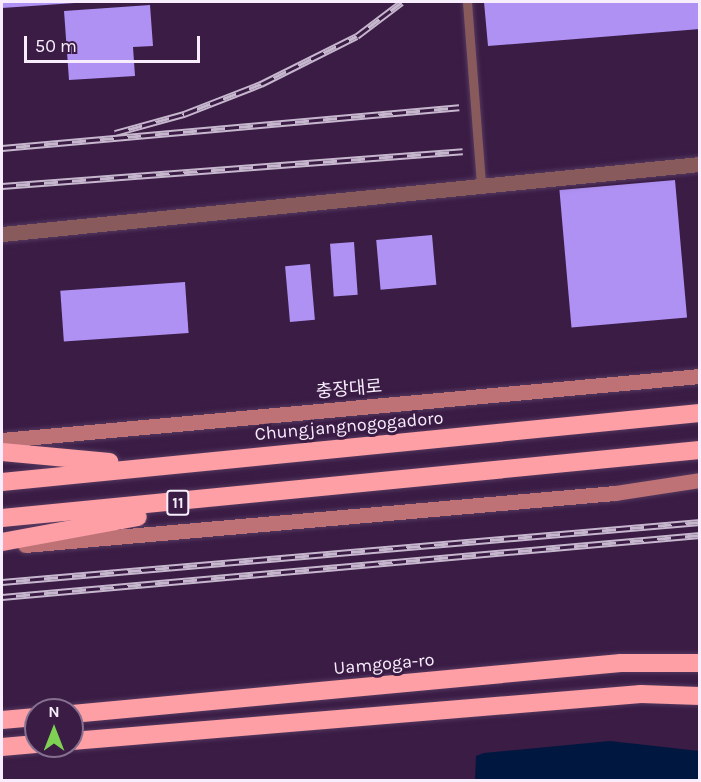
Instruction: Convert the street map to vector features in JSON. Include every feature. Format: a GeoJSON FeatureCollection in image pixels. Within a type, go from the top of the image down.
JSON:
{"type":"FeatureCollection","features":[{"type":"Feature","properties":{"kind":"highway","name":"Chungjangnogogadoro"},"geometry":{"type":"LineString","coordinates":[[2,482],[699,413]]}},
{"type":"Feature","properties":{"kind":"highway","name":"11"},"geometry":{"type":"LineString","coordinates":[[2,518],[245,497],[699,450]]}},
{"type":"Feature","properties":{"kind":"highway"},"geometry":{"type":"LineString","coordinates":[[2,452],[150,466]]}},
{"type":"Feature","properties":{"kind":"highway"},"geometry":{"type":"LineString","coordinates":[[2,542],[245,497]]}},
{"type":"Feature","properties":{"kind":"highway","name":"Uamgoga-ro"},"geometry":{"type":"LineString","coordinates":[[84,713],[621,663],[699,663]]}},
{"type":"Feature","properties":{"kind":"highway"},"geometry":{"type":"LineString","coordinates":[[84,740],[641,694],[699,696]]}},
{"type":"Feature","properties":{"kind":"highway"},"geometry":{"type":"LineString","coordinates":[[2,720],[24,718]]}},
{"type":"Feature","properties":{"kind":"highway"},"geometry":{"type":"LineString","coordinates":[[2,747],[24,745]]}},
{"type":"Feature","properties":{"kind":"main road","name":"충장대로"},"geometry":{"type":"LineString","coordinates":[[2,440],[699,376]]}},
{"type":"Feature","properties":{"kind":"main road"},"geometry":{"type":"LineString","coordinates":[[615,493],[699,480]]}},
{"type":"Feature","properties":{"kind":"main road"},"geometry":{"type":"LineString","coordinates":[[2,547],[699,487]]}},
{"type":"Feature","properties":{"kind":"street"},"geometry":{"type":"LineString","coordinates":[[2,234],[699,164]]}},
{"type":"Feature","properties":{"kind":"lane"},"geometry":{"type":"LineString","coordinates":[[467,2],[481,186]]}},
{"type":"Feature","properties":{"kind":"water"},"geometry":{"type":"Polygon","coordinates":[[[610,741],[699,751],[699,780],[475,780],[476,756],[484,753],[610,741]]]}},
{"type":"Feature","properties":{"kind":"building"},"geometry":{"type":"Polygon","coordinates":[[[2,2],[75,2],[75,3],[2,8],[2,2]]]}},
{"type":"Feature","properties":{"kind":"building"},"geometry":{"type":"Polygon","coordinates":[[[484,2],[700,2],[700,29],[488,46],[484,2]]]}},
{"type":"Feature","properties":{"kind":"building"},"geometry":{"type":"Polygon","coordinates":[[[150,5],[153,46],[133,47],[135,76],[69,80],[64,11],[150,5]]]}},
{"type":"Feature","properties":{"kind":"building"},"geometry":{"type":"Polygon","coordinates":[[[675,180],[687,317],[571,328],[559,190],[675,180]]]}},
{"type":"Feature","properties":{"kind":"building"},"geometry":{"type":"Polygon","coordinates":[[[432,235],[436,285],[381,290],[376,240],[432,235]]]}},
{"type":"Feature","properties":{"kind":"building"},"geometry":{"type":"Polygon","coordinates":[[[354,242],[358,295],[334,297],[330,244],[354,242]]]}},
{"type":"Feature","properties":{"kind":"building"},"geometry":{"type":"Polygon","coordinates":[[[310,264],[315,320],[290,322],[285,266],[310,264]]]}},
{"type":"Feature","properties":{"kind":"building"},"geometry":{"type":"Polygon","coordinates":[[[185,282],[189,333],[64,342],[60,291],[185,282]]]}},
{"type":"Feature","properties":{"kind":"railway"},"geometry":{"type":"LineString","coordinates":[[115,133],[184,114],[261,84],[357,36],[402,2]]}},
{"type":"Feature","properties":{"kind":"railway"},"geometry":{"type":"LineString","coordinates":[[2,148],[459,107]]}},
{"type":"Feature","properties":{"kind":"railway"},"geometry":{"type":"LineString","coordinates":[[2,186],[463,151]]}},
{"type":"Feature","properties":{"kind":"railway"},"geometry":{"type":"LineString","coordinates":[[2,582],[700,522]]}},
{"type":"Feature","properties":{"kind":"railway"},"geometry":{"type":"LineString","coordinates":[[2,597],[700,535]]}}]}
